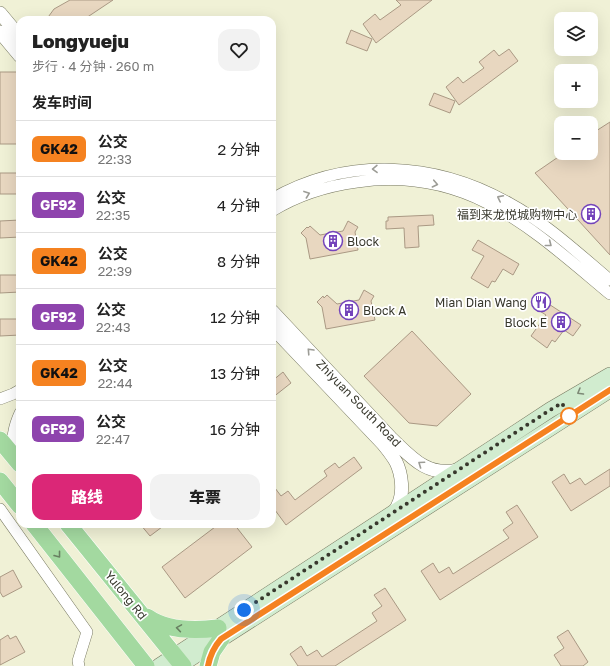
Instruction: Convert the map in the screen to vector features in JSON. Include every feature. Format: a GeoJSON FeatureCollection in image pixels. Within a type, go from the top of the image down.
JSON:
{"type":"FeatureCollection","features":[{"type":"Feature","properties":{"kind":"main road"},"geometry":{"type":"LineString","coordinates":[[159,666],[180,663],[219,633],[457,470],[550,410],[610,375]]}},
{"type":"Feature","properties":{"kind":"main road"},"geometry":{"type":"LineString","coordinates":[[208,666],[219,633],[610,390]]}},
{"type":"Feature","properties":{"kind":"main road"},"geometry":{"type":"LineString","coordinates":[[0,440],[16,459]]}},
{"type":"Feature","properties":{"kind":"main road"},"geometry":{"type":"LineString","coordinates":[[0,481],[16,501]]}},
{"type":"Feature","properties":{"kind":"main road"},"geometry":{"type":"LineString","coordinates":[[37,528],[146,666]]}},
{"type":"Feature","properties":{"kind":"main road","name":"Yulong Rd"},"geometry":{"type":"LineString","coordinates":[[71,528],[180,663]]}},
{"type":"Feature","properties":{"kind":"main road"},"geometry":{"type":"LineString","coordinates":[[138,610],[154,622],[167,626],[180,629],[206,629],[219,633]]}},
{"type":"Feature","properties":{"kind":"street"},"geometry":{"type":"LineString","coordinates":[[0,13],[16,32]]}},
{"type":"Feature","properties":{"kind":"street"},"geometry":{"type":"LineString","coordinates":[[0,32],[16,51]]}},
{"type":"Feature","properties":{"kind":"street"},"geometry":{"type":"LineString","coordinates":[[276,196],[310,182],[346,172],[365,169],[408,170],[446,176],[489,192],[528,214],[610,280]]}},
{"type":"Feature","properties":{"kind":"street"},"geometry":{"type":"LineString","coordinates":[[276,209],[308,194],[352,182],[407,179],[444,186],[482,200],[511,216],[550,244],[610,294]]}},
{"type":"Feature","properties":{"kind":"street","name":"Zhiyuan South Road"},"geometry":{"type":"LineString","coordinates":[[276,315],[391,438],[406,452],[426,468],[434,471],[450,472],[457,470]]}},
{"type":"Feature","properties":{"kind":"street","name":"Zhiyuan South Road"},"geometry":{"type":"LineString","coordinates":[[276,331],[378,439],[397,463],[402,486],[401,496],[393,513]]}},
{"type":"Feature","properties":{"kind":"street"},"geometry":{"type":"LineString","coordinates":[[0,399],[16,392]]}},
{"type":"Feature","properties":{"kind":"street"},"geometry":{"type":"LineString","coordinates":[[16,420],[12,439],[16,456]]}},
{"type":"Feature","properties":{"kind":"street"},"geometry":{"type":"LineString","coordinates":[[0,509],[87,632],[78,661],[79,666]]}},
{"type":"Feature","properties":{"kind":"building"},"geometry":{"type":"Polygon","coordinates":[[[70,0],[113,0],[89,16],[49,16],[54,9],[70,0]]]}},
{"type":"Feature","properties":{"kind":"building"},"geometry":{"type":"Polygon","coordinates":[[[396,0],[432,0],[376,43],[363,24],[375,14],[380,20],[401,5],[396,0]]]}},
{"type":"Feature","properties":{"kind":"building"},"geometry":{"type":"Polygon","coordinates":[[[351,30],[372,39],[367,51],[346,43],[351,30]]]}},
{"type":"Feature","properties":{"kind":"building"},"geometry":{"type":"Polygon","coordinates":[[[509,49],[518,61],[459,105],[446,87],[458,77],[463,83],[484,68],[479,62],[494,50],[499,56],[509,49]]]}},
{"type":"Feature","properties":{"kind":"building"},"geometry":{"type":"Polygon","coordinates":[[[0,72],[16,72],[16,144],[0,144],[0,72]]]}},
{"type":"Feature","properties":{"kind":"building"},"geometry":{"type":"Polygon","coordinates":[[[434,93],[455,101],[450,113],[429,105],[434,93]]]}},
{"type":"Feature","properties":{"kind":"building","name":"福到来龙悦城购物中心"},"geometry":{"type":"Polygon","coordinates":[[[610,122],[610,255],[535,173],[554,160],[598,160],[598,130],[610,122]]]}},
{"type":"Feature","properties":{"kind":"building"},"geometry":{"type":"Polygon","coordinates":[[[0,173],[16,173],[16,194],[0,194],[0,173]]]}},
{"type":"Feature","properties":{"kind":"building","name":"Block"},"geometry":{"type":"Polygon","coordinates":[[[433,215],[434,225],[418,226],[419,247],[405,248],[404,228],[386,229],[386,221],[388,221],[388,217],[433,215]]]}},
{"type":"Feature","properties":{"kind":"building"},"geometry":{"type":"Polygon","coordinates":[[[16,220],[16,237],[0,238],[0,221],[16,220]]]}},
{"type":"Feature","properties":{"kind":"building","name":"Block"},"geometry":{"type":"Polygon","coordinates":[[[348,221],[358,227],[355,232],[358,250],[310,259],[306,238],[301,233],[307,227],[308,228],[310,226],[320,235],[343,231],[348,221]]]}},
{"type":"Feature","properties":{"kind":"building"},"geometry":{"type":"Polygon","coordinates":[[[478,240],[519,264],[513,275],[503,269],[495,282],[492,281],[488,288],[471,278],[484,256],[472,250],[478,240]]]}},
{"type":"Feature","properties":{"kind":"building"},"geometry":{"type":"Polygon","coordinates":[[[0,275],[16,275],[16,292],[0,293],[0,275]]]}},
{"type":"Feature","properties":{"kind":"building","name":"Block A"},"geometry":{"type":"Polygon","coordinates":[[[364,290],[374,296],[371,301],[375,320],[326,329],[322,307],[317,302],[323,296],[324,298],[327,295],[337,304],[359,300],[364,290]]]}},
{"type":"Feature","properties":{"kind":"building","name":"Block E"},"geometry":{"type":"Polygon","coordinates":[[[541,299],[581,325],[573,336],[564,330],[555,342],[552,340],[547,348],[531,336],[546,315],[535,308],[541,299]]]}},
{"type":"Feature","properties":{"kind":"building"},"geometry":{"type":"Polygon","coordinates":[[[0,319],[16,319],[16,335],[0,336],[0,319]]]}},
{"type":"Feature","properties":{"kind":"building"},"geometry":{"type":"Polygon","coordinates":[[[412,331],[471,394],[437,426],[409,423],[364,376],[412,331]]]}},
{"type":"Feature","properties":{"kind":"building"},"geometry":{"type":"Polygon","coordinates":[[[283,372],[291,383],[276,395],[276,378],[283,372]]]}},
{"type":"Feature","properties":{"kind":"building"},"geometry":{"type":"Polygon","coordinates":[[[354,457],[362,468],[286,525],[276,511],[276,489],[281,496],[288,491],[295,500],[327,476],[324,471],[335,463],[339,468],[354,457]]]}},
{"type":"Feature","properties":{"kind":"building"},"geometry":{"type":"Polygon","coordinates":[[[610,469],[610,486],[571,511],[552,482],[564,474],[570,484],[580,478],[585,485],[610,469]]]}},
{"type":"Feature","properties":{"kind":"building"},"geometry":{"type":"Polygon","coordinates":[[[517,505],[538,537],[440,600],[421,571],[433,563],[439,573],[449,567],[453,574],[509,538],[503,530],[513,523],[506,512],[517,505]]]}},
{"type":"Feature","properties":{"kind":"building"},"geometry":{"type":"Polygon","coordinates":[[[143,528],[161,528],[150,536],[143,528]]]}},
{"type":"Feature","properties":{"kind":"building"},"geometry":{"type":"Polygon","coordinates":[[[214,528],[237,528],[252,547],[185,598],[162,567],[214,528]]]}},
{"type":"Feature","properties":{"kind":"building"},"geometry":{"type":"Polygon","coordinates":[[[13,570],[22,587],[3,597],[0,592],[0,577],[13,570]]]}},
{"type":"Feature","properties":{"kind":"building"},"geometry":{"type":"Polygon","coordinates":[[[385,588],[406,620],[335,666],[298,666],[290,654],[301,646],[307,656],[317,650],[322,657],[377,621],[372,613],[382,606],[374,595],[385,588]]]}},
{"type":"Feature","properties":{"kind":"building"},"geometry":{"type":"Polygon","coordinates":[[[568,630],[588,662],[583,666],[561,666],[554,655],[564,648],[557,637],[568,630]]]}},
{"type":"Feature","properties":{"kind":"building"},"geometry":{"type":"Polygon","coordinates":[[[8,635],[10,639],[16,636],[25,652],[0,665],[0,640],[8,635]]]}},
{"type":"Feature","properties":{"kind":"bus line","name":"GK42"},"geometry":{"type":"LineString","coordinates":[[208,666],[212,652],[221,639],[610,390]]}},
{"type":"Feature","properties":{"kind":"place","name":"福到来龙悦城购物中心"},"geometry":{"type":"Point","coordinates":[591,214]}},
{"type":"Feature","properties":{"kind":"place","name":"Block"},"geometry":{"type":"Point","coordinates":[333,241]}},
{"type":"Feature","properties":{"kind":"place","name":"Mian Dian Wang"},"geometry":{"type":"Point","coordinates":[541,302]}},
{"type":"Feature","properties":{"kind":"place","name":"Block A"},"geometry":{"type":"Point","coordinates":[349,310]}},
{"type":"Feature","properties":{"kind":"place","name":"Block E"},"geometry":{"type":"Point","coordinates":[561,322]}},
{"type":"Feature","properties":{"kind":"route"},"geometry":{"type":"LineString","coordinates":[[244,610],[550,410],[562,403],[569,416]]}}]}
